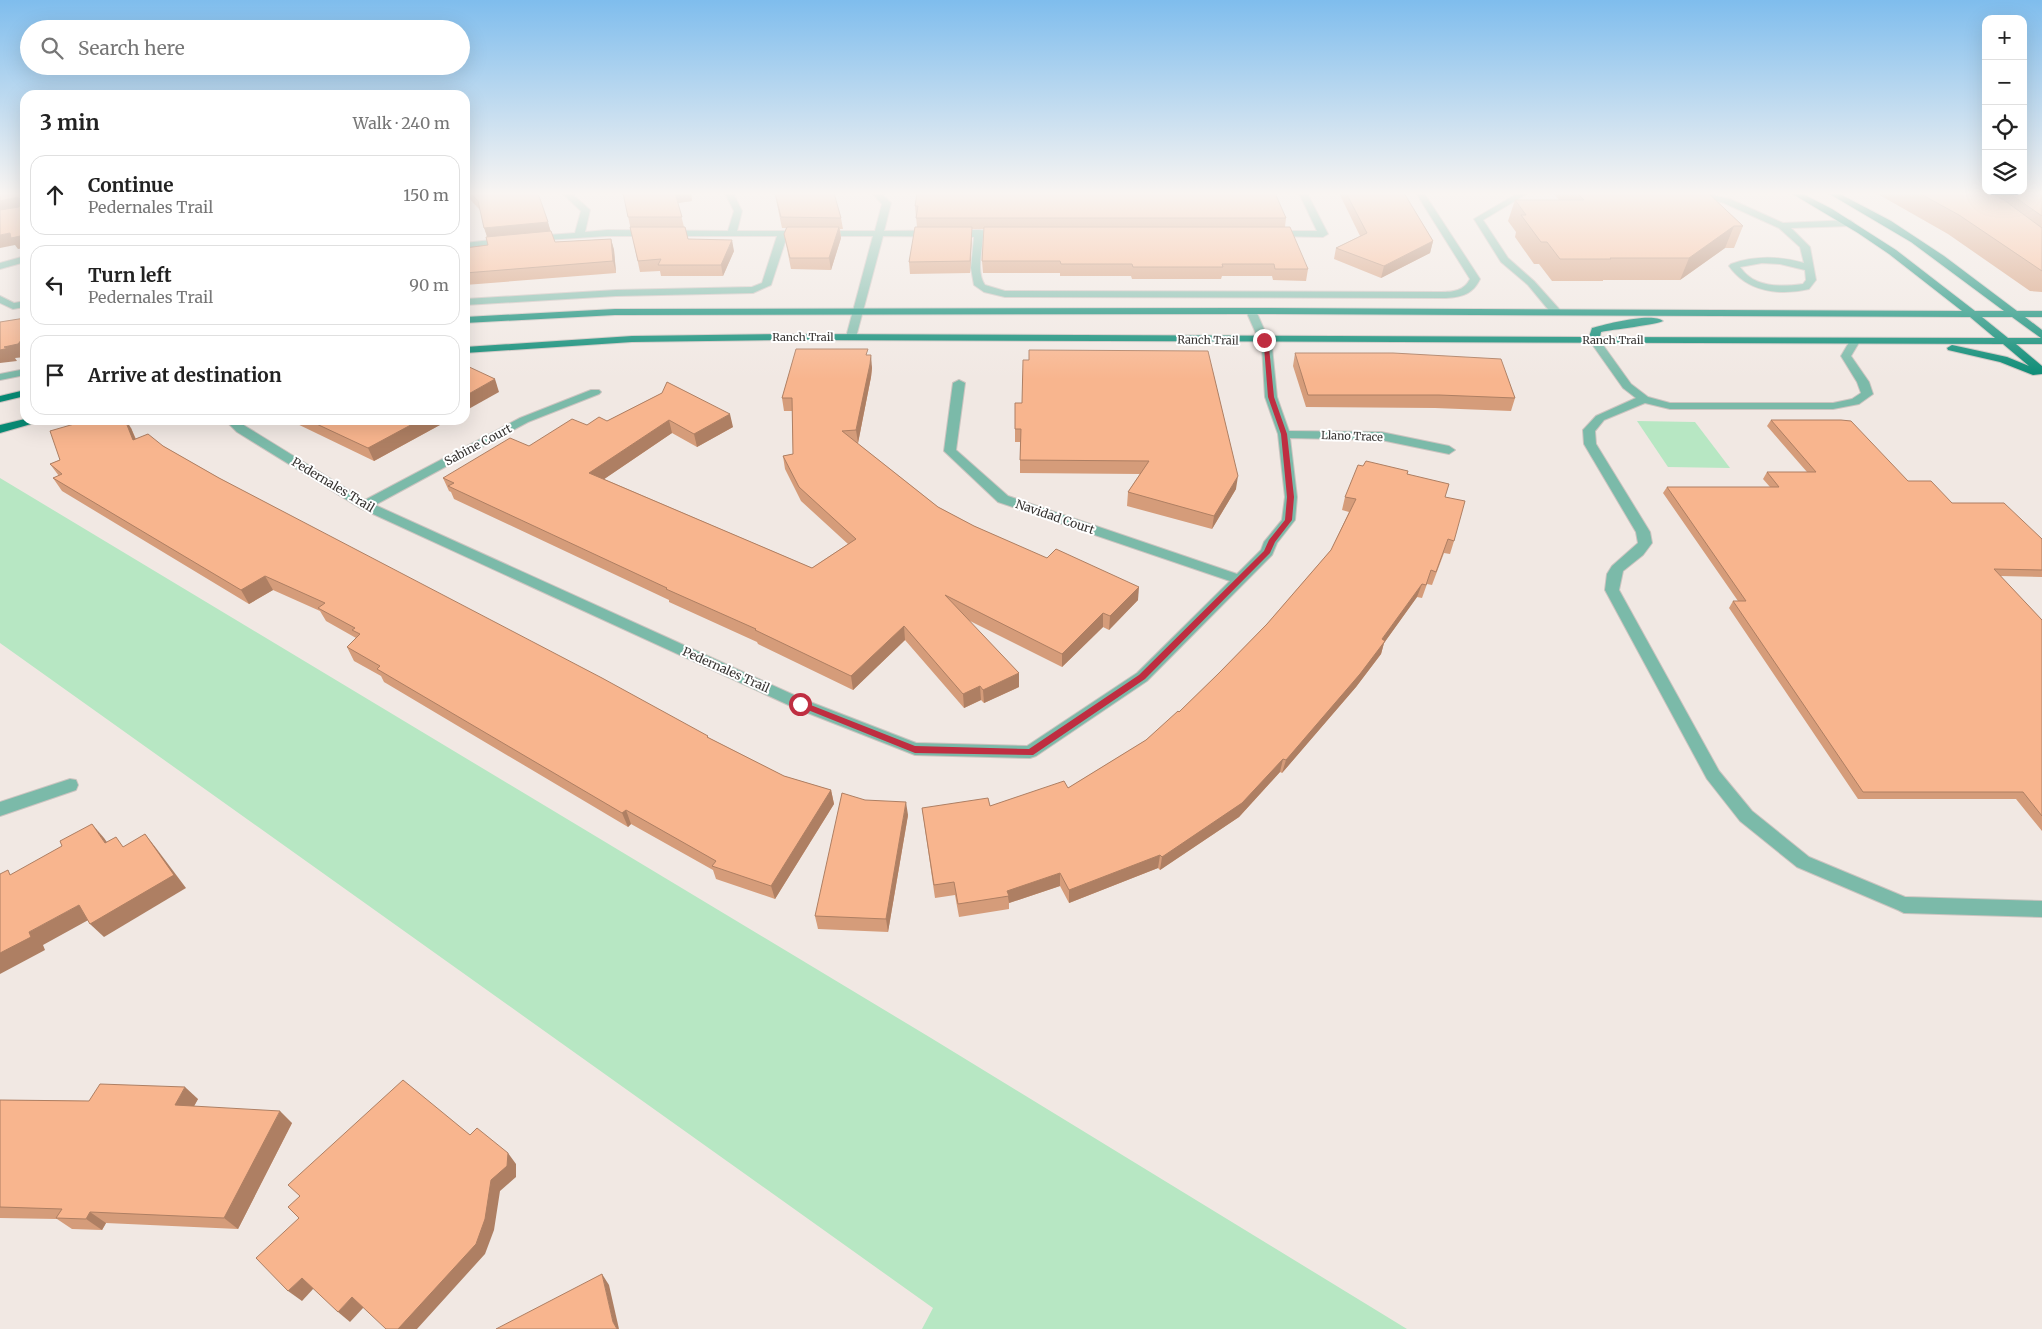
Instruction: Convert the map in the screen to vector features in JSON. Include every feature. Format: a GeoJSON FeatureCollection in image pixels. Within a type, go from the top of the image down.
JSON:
{"type":"FeatureCollection","features":[{"type":"Feature","properties":{"kind":"main road"},"geometry":{"type":"LineString","coordinates":[[1898,255],[1972,313],[2042,373]]}},
{"type":"Feature","properties":{"kind":"main road"},"geometry":{"type":"LineString","coordinates":[[1937,255],[2042,335]]}},
{"type":"Feature","properties":{"kind":"main road","name":"Ranch Trail"},"geometry":{"type":"LineString","coordinates":[[470,320],[615,312],[1251,311],[2042,314]]}},
{"type":"Feature","properties":{"kind":"main road"},"geometry":{"type":"LineString","coordinates":[[1594,340],[1596,330],[1644,321],[1711,320],[1762,312]]}},
{"type":"Feature","properties":{"kind":"main road","name":"Ranch Trail"},"geometry":{"type":"LineString","coordinates":[[470,350],[632,339],[851,337],[1264,340],[2042,341]]}},
{"type":"Feature","properties":{"kind":"main road"},"geometry":{"type":"LineString","coordinates":[[1913,341],[1981,354],[2042,373]]}},
{"type":"Feature","properties":{"kind":"main road"},"geometry":{"type":"LineString","coordinates":[[0,400],[20,394]]}},
{"type":"Feature","properties":{"kind":"main road"},"geometry":{"type":"LineString","coordinates":[[0,429],[20,424]]}},
{"type":"Feature","properties":{"kind":"street"},"geometry":{"type":"LineString","coordinates":[[470,302],[616,293],[753,290],[766,285],[776,255]]}},
{"type":"Feature","properties":{"kind":"street"},"geometry":{"type":"LineString","coordinates":[[851,337],[874,255]]}},
{"type":"Feature","properties":{"kind":"street"},"geometry":{"type":"LineString","coordinates":[[978,255],[976,277],[979,286],[988,291],[1005,294],[1435,295],[1465,292],[1473,286],[1475,280],[1459,255]]}},
{"type":"Feature","properties":{"kind":"street"},"geometry":{"type":"LineString","coordinates":[[1501,255],[1504,260],[1532,283],[1556,312]]}},
{"type":"Feature","properties":{"kind":"street"},"geometry":{"type":"LineString","coordinates":[[1808,255],[1808,268],[1811,280],[1806,287],[1790,289],[1756,285],[1744,279],[1734,266],[1756,259],[1774,259],[1808,268]]}},
{"type":"Feature","properties":{"kind":"street"},"geometry":{"type":"LineString","coordinates":[[0,266],[20,261]]}},
{"type":"Feature","properties":{"kind":"street"},"geometry":{"type":"LineString","coordinates":[[0,299],[13,306],[20,305]]}},
{"type":"Feature","properties":{"kind":"street","name":"Pedernales Trail"},"geometry":{"type":"LineString","coordinates":[[237,425],[365,505],[800,704],[915,749],[1030,752],[1142,677],[1267,552],[1288,520],[1291,497],[1284,434],[1271,397],[1266,347],[1251,311]]}},
{"type":"Feature","properties":{"kind":"street"},"geometry":{"type":"LineString","coordinates":[[1594,340],[1627,386],[1644,399],[1670,406],[1833,406],[1855,402],[1867,394],[1863,382],[1846,356],[1855,341]]}},
{"type":"Feature","properties":{"kind":"street"},"geometry":{"type":"LineString","coordinates":[[0,377],[20,373]]}},
{"type":"Feature","properties":{"kind":"street","name":"Navidad Court"},"geometry":{"type":"LineString","coordinates":[[959,383],[950,451],[1003,499],[1240,580]]}},
{"type":"Feature","properties":{"kind":"street","name":"Sabine Court"},"geometry":{"type":"LineString","coordinates":[[365,505],[524,420],[595,392]]}},
{"type":"Feature","properties":{"kind":"street"},"geometry":{"type":"LineString","coordinates":[[1644,399],[1600,418],[1589,430],[1590,444],[1643,532],[1645,543],[1635,555],[1624,561],[1614,574],[1612,590],[1713,775],[1746,816],[1803,862],[1904,905],[2042,909]]}},
{"type":"Feature","properties":{"kind":"street","name":"Llano Trace"},"geometry":{"type":"LineString","coordinates":[[1284,434],[1381,436],[1449,450]]}},
{"type":"Feature","properties":{"kind":"street"},"geometry":{"type":"LineString","coordinates":[[0,809],[70,785]]}},
{"type":"Feature","properties":{"kind":"green space"},"geometry":{"type":"Polygon","coordinates":[[[1637,421],[1695,422],[1730,468],[1668,467],[1637,421]]]}},
{"type":"Feature","properties":{"kind":"green space"},"geometry":{"type":"Polygon","coordinates":[[[0,478],[931,1038],[1407,1329],[922,1329],[933,1308],[0,643],[0,478]]]}},
{"type":"Feature","properties":{"kind":"building"},"geometry":{"type":"Polygon","coordinates":[[[470,255],[612,255],[613,261],[470,273],[470,255]]]}},
{"type":"Feature","properties":{"kind":"building"},"geometry":{"type":"Polygon","coordinates":[[[637,255],[725,255],[721,265],[658,265],[661,259],[638,261],[637,255]]]}},
{"type":"Feature","properties":{"kind":"building"},"geometry":{"type":"Polygon","coordinates":[[[789,255],[830,255],[829,258],[790,258],[789,255]]]}},
{"type":"Feature","properties":{"kind":"building"},"geometry":{"type":"Polygon","coordinates":[[[910,255],[970,255],[970,261],[909,262],[910,255]]]}},
{"type":"Feature","properties":{"kind":"building"},"geometry":{"type":"Polygon","coordinates":[[[982,255],[1302,255],[1308,269],[1275,269],[1274,264],[1222,264],[1223,267],[1133,267],[1132,264],[1061,264],[1060,261],[982,261],[982,255]]]}},
{"type":"Feature","properties":{"kind":"building"},"geometry":{"type":"Polygon","coordinates":[[[1355,255],[1406,255],[1384,266],[1355,255]]]}},
{"type":"Feature","properties":{"kind":"building"},"geometry":{"type":"Polygon","coordinates":[[[1557,255],[1693,255],[1689,258],[1560,259],[1557,255]]]}},
{"type":"Feature","properties":{"kind":"building"},"geometry":{"type":"Polygon","coordinates":[[[2018,255],[2042,255],[2042,271],[2018,255]]]}},
{"type":"Feature","properties":{"kind":"building"},"geometry":{"type":"Polygon","coordinates":[[[20,319],[20,342],[18,344],[4,347],[9,348],[0,350],[0,322],[20,319]]]}},
{"type":"Feature","properties":{"kind":"building"},"geometry":{"type":"Polygon","coordinates":[[[796,349],[868,349],[866,355],[871,355],[870,364],[856,430],[842,431],[938,507],[974,526],[1047,558],[1056,549],[1139,587],[1110,616],[1103,613],[1062,654],[945,595],[1019,673],[983,690],[980,686],[963,694],[904,626],[851,676],[756,629],[666,589],[448,486],[454,483],[443,478],[510,438],[529,446],[572,419],[587,425],[599,417],[607,421],[662,393],[667,382],[730,414],[694,434],[669,420],[589,473],[812,568],[856,539],[799,487],[783,456],[793,454],[792,398],[782,398],[796,349]]]}},
{"type":"Feature","properties":{"kind":"building"},"geometry":{"type":"Polygon","coordinates":[[[1029,350],[1208,351],[1238,476],[1214,516],[1128,492],[1149,461],[1020,460],[1021,429],[1015,429],[1015,403],[1022,403],[1023,360],[1029,360],[1029,350]]]}},
{"type":"Feature","properties":{"kind":"building"},"geometry":{"type":"Polygon","coordinates":[[[1295,353],[1393,353],[1501,359],[1515,398],[1439,395],[1308,395],[1295,353]]]}},
{"type":"Feature","properties":{"kind":"building"},"geometry":{"type":"Polygon","coordinates":[[[470,367],[495,379],[470,393],[470,367]]]}},
{"type":"Feature","properties":{"kind":"building"},"geometry":{"type":"Polygon","coordinates":[[[1771,420],[1851,421],[1908,481],[1931,481],[1952,503],[2004,503],[2042,539],[2042,570],[1994,569],[2042,620],[2042,816],[2023,792],[1863,792],[1733,601],[1746,601],[1667,487],[1779,487],[1767,472],[1816,472],[1771,420]]]}},
{"type":"Feature","properties":{"kind":"building"},"geometry":{"type":"Polygon","coordinates":[[[71,425],[127,425],[133,440],[148,434],[163,446],[219,478],[602,678],[707,737],[784,776],[831,790],[771,886],[712,866],[716,861],[626,810],[622,813],[377,669],[380,666],[347,647],[360,634],[352,630],[355,628],[318,608],[325,603],[265,576],[241,590],[53,478],[62,474],[50,464],[60,460],[50,431],[71,425]]]}},
{"type":"Feature","properties":{"kind":"building"},"geometry":{"type":"Polygon","coordinates":[[[319,425],[411,425],[368,448],[319,425]]]}},
{"type":"Feature","properties":{"kind":"building"},"geometry":{"type":"Polygon","coordinates":[[[1366,461],[1408,471],[1407,474],[1449,484],[1445,497],[1465,501],[1454,541],[1448,539],[1436,572],[1431,570],[1426,585],[1422,584],[1382,639],[1385,641],[1360,674],[1286,760],[1283,759],[1242,803],[1162,857],[1160,855],[1069,890],[1060,873],[1007,891],[1009,896],[958,904],[954,882],[934,885],[922,808],[988,798],[990,806],[1064,781],[1068,788],[1146,740],[1179,712],[1267,624],[1331,550],[1356,499],[1345,497],[1358,465],[1363,466],[1366,461]]]}},
{"type":"Feature","properties":{"kind":"building"},"geometry":{"type":"Polygon","coordinates":[[[842,793],[865,800],[906,802],[886,919],[815,916],[842,793]]]}},
{"type":"Feature","properties":{"kind":"building"},"geometry":{"type":"Polygon","coordinates":[[[92,824],[105,843],[116,837],[123,847],[145,834],[174,875],[90,924],[79,905],[29,932],[31,937],[0,953],[0,874],[8,870],[10,875],[62,846],[60,841],[92,824]]]}},
{"type":"Feature","properties":{"kind":"building"},"geometry":{"type":"Polygon","coordinates":[[[403,1080],[470,1135],[477,1128],[508,1153],[507,1166],[491,1180],[485,1219],[476,1244],[398,1329],[386,1329],[352,1297],[338,1312],[302,1278],[288,1291],[256,1258],[299,1218],[288,1207],[300,1196],[288,1185],[403,1080]]]}},
{"type":"Feature","properties":{"kind":"building"},"geometry":{"type":"Polygon","coordinates":[[[100,1084],[185,1087],[175,1105],[280,1111],[224,1218],[90,1212],[86,1219],[56,1218],[62,1209],[0,1207],[0,1100],[89,1101],[100,1084]]]}},
{"type":"Feature","properties":{"kind":"building"},"geometry":{"type":"Polygon","coordinates":[[[602,1274],[613,1322],[617,1329],[496,1329],[602,1274]]]}},
{"type":"Feature","properties":{"kind":"route"},"geometry":{"type":"LineString","coordinates":[[800,704],[915,749],[1030,752],[1142,677],[1267,552],[1288,520],[1291,497],[1284,434],[1271,397],[1264,340]]}}]}
